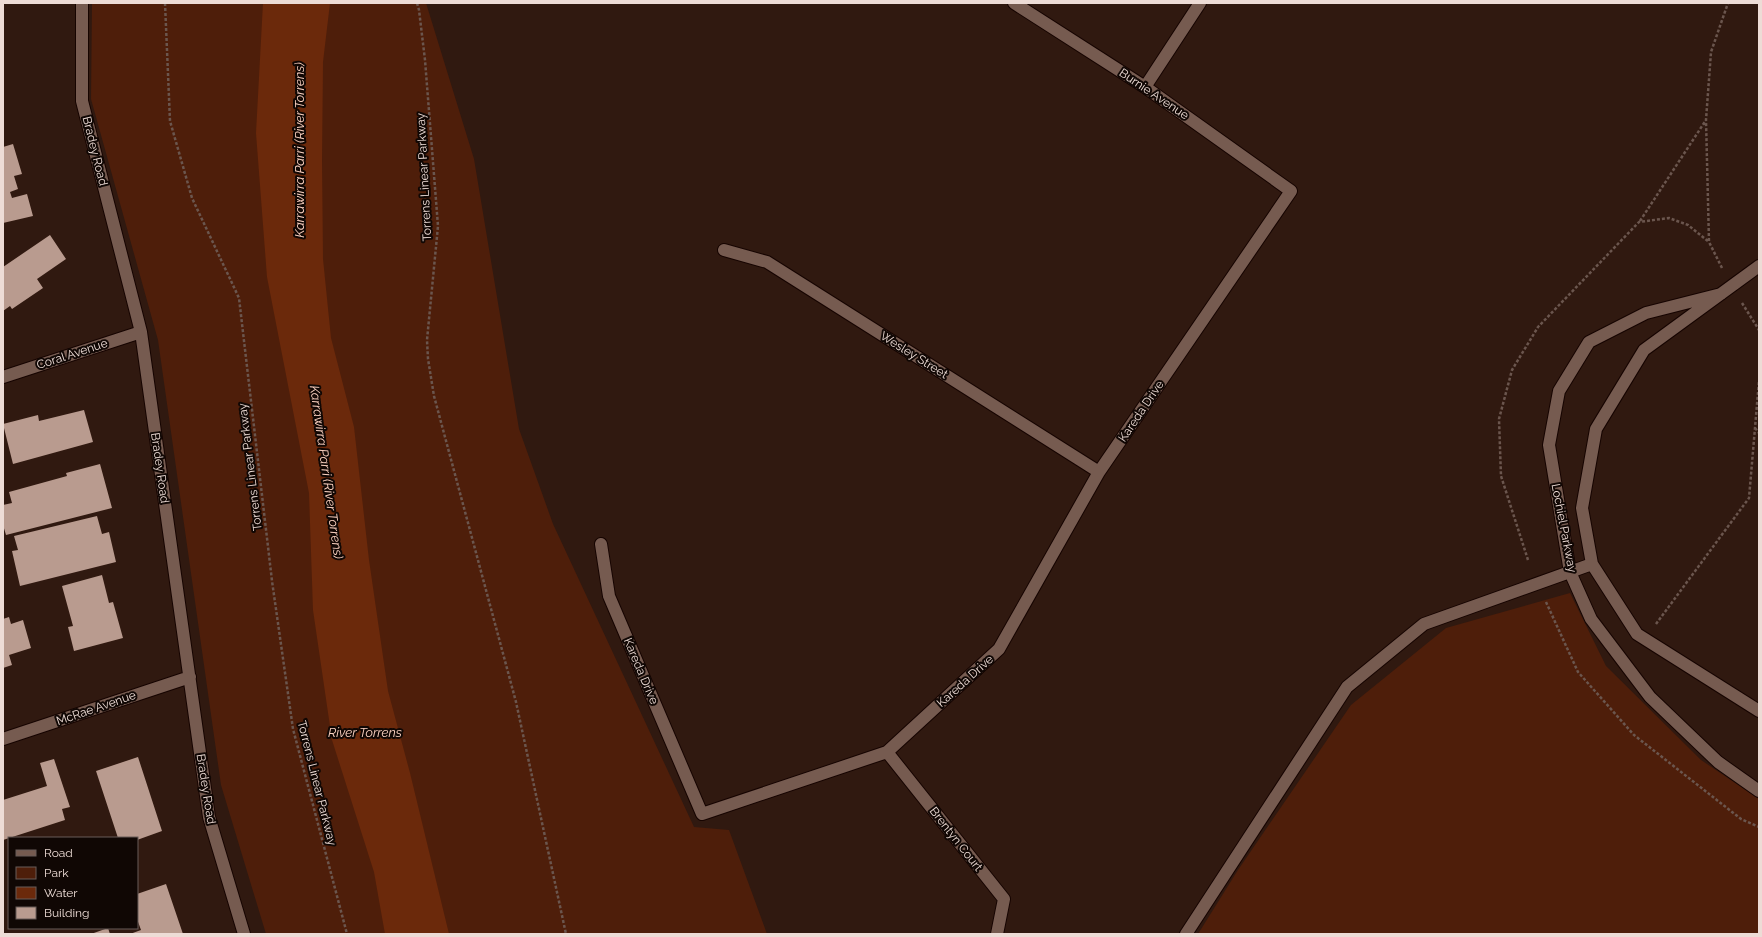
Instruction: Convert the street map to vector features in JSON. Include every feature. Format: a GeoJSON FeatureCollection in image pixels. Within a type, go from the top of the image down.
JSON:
{"type":"FeatureCollection","features":[{"type":"Feature","properties":{"kind":"street","name":"Bradey Road"},"geometry":{"type":"LineString","coordinates":[[82,3],[82,101],[141,332],[209,817],[244,934]]}},
{"type":"Feature","properties":{"kind":"street","name":"Burnie Avenue"},"geometry":{"type":"LineString","coordinates":[[1014,3],[1145,87],[1291,191]]}},
{"type":"Feature","properties":{"kind":"street"},"geometry":{"type":"LineString","coordinates":[[1145,87],[1200,3]]}},
{"type":"Feature","properties":{"kind":"street","name":"Kareda Drive"},"geometry":{"type":"LineString","coordinates":[[601,544],[609,596],[702,814],[887,752],[999,649],[1099,472],[1291,191]]}},
{"type":"Feature","properties":{"kind":"street","name":"Wesley Street"},"geometry":{"type":"LineString","coordinates":[[724,250],[768,262],[1099,472]]}},
{"type":"Feature","properties":{"kind":"street","name":"Lochiel Parkway"},"geometry":{"type":"LineString","coordinates":[[1759,266],[1644,350],[1596,429],[1582,508],[1592,564],[1637,634],[1759,711]]}},
{"type":"Feature","properties":{"kind":"street","name":"Lochiel Parkway"},"geometry":{"type":"LineString","coordinates":[[1721,294],[1646,313],[1589,342],[1559,391],[1549,445],[1570,572],[1591,619],[1650,697],[1718,762],[1759,791]]}},
{"type":"Feature","properties":{"kind":"street","name":"Coral Avenue"},"geometry":{"type":"LineString","coordinates":[[3,377],[141,332]]}},
{"type":"Feature","properties":{"kind":"street"},"geometry":{"type":"LineString","coordinates":[[1186,934],[1347,687],[1424,624],[1592,564]]}},
{"type":"Feature","properties":{"kind":"street","name":"McRae Avenue"},"geometry":{"type":"LineString","coordinates":[[3,739],[190,677]]}},
{"type":"Feature","properties":{"kind":"street","name":"Brentyn Court"},"geometry":{"type":"LineString","coordinates":[[887,752],[1004,900],[997,934]]}},
{"type":"Feature","properties":{"kind":"path","name":"Torrens Linear Parkway"},"geometry":{"type":"LineString","coordinates":[[165,3],[170,121],[192,198],[239,298],[272,581],[293,729],[347,934]]}},
{"type":"Feature","properties":{"kind":"path","name":"Torrens Linear Parkway"},"geometry":{"type":"LineString","coordinates":[[417,3],[425,60],[438,226],[427,340],[428,359],[434,396],[516,702],[566,934]]}},
{"type":"Feature","properties":{"kind":"path"},"geometry":{"type":"LineString","coordinates":[[1723,269],[1709,242],[1706,120],[1711,52],[1728,3]]}},
{"type":"Feature","properties":{"kind":"path"},"geometry":{"type":"LineString","coordinates":[[1640,222],[1706,120]]}},
{"type":"Feature","properties":{"kind":"path"},"geometry":{"type":"LineString","coordinates":[[1742,302],[1759,330]]}},
{"type":"Feature","properties":{"kind":"path"},"geometry":{"type":"LineString","coordinates":[[1655,624],[1749,498],[1759,381]]}},
{"type":"Feature","properties":{"kind":"path"},"geometry":{"type":"LineString","coordinates":[[1755,428],[1759,433]]}},
{"type":"Feature","properties":{"kind":"path"},"geometry":{"type":"LineString","coordinates":[[1545,599],[1578,672],[1634,736],[1741,819],[1759,827]]}},
{"type":"Feature","properties":{"kind":"green space"},"geometry":{"type":"Polygon","coordinates":[[[92,3],[426,3],[474,159],[519,429],[553,524],[694,827],[729,830],[767,934],[266,934],[221,785],[158,340],[91,99],[92,3]]]}},
{"type":"Feature","properties":{"kind":"green space"},"geometry":{"type":"Polygon","coordinates":[[[1570,593],[1606,666],[1701,760],[1759,799],[1759,934],[1198,934],[1238,870],[1351,705],[1446,628],[1570,593]]]}},
{"type":"Feature","properties":{"kind":"water","name":"River Torrens"},"geometry":{"type":"Polygon","coordinates":[[[263,3],[330,3],[323,62],[322,161],[323,259],[331,338],[354,427],[369,560],[388,691],[410,773],[449,934],[385,934],[374,872],[332,740],[313,610],[309,493],[267,277],[256,133],[263,3]]]}},
{"type":"Feature","properties":{"kind":"building"},"geometry":{"type":"Polygon","coordinates":[[[13,144],[22,174],[14,176],[18,189],[10,192],[12,198],[27,194],[33,216],[3,223],[3,147],[13,144]]]}},
{"type":"Feature","properties":{"kind":"building"},"geometry":{"type":"Polygon","coordinates":[[[50,235],[66,259],[37,279],[43,288],[12,309],[10,306],[3,311],[3,267],[50,235]]]}},
{"type":"Feature","properties":{"kind":"building"},"geometry":{"type":"Polygon","coordinates":[[[84,410],[93,442],[13,464],[3,424],[38,415],[39,421],[84,410]]]}},
{"type":"Feature","properties":{"kind":"building"},"geometry":{"type":"Polygon","coordinates":[[[100,464],[112,508],[6,535],[3,525],[3,505],[12,503],[9,492],[67,476],[66,473],[100,464]]]}},
{"type":"Feature","properties":{"kind":"building"},"geometry":{"type":"Polygon","coordinates":[[[97,516],[102,534],[109,532],[116,562],[20,586],[12,551],[18,550],[14,536],[97,516]]]}},
{"type":"Feature","properties":{"kind":"building"},"geometry":{"type":"Polygon","coordinates":[[[102,575],[109,603],[113,602],[123,638],[74,651],[68,627],[73,626],[62,586],[102,575]]]}},
{"type":"Feature","properties":{"kind":"building"},"geometry":{"type":"Polygon","coordinates":[[[9,617],[11,624],[23,620],[31,648],[9,655],[12,665],[3,668],[3,619],[9,617]]]}},
{"type":"Feature","properties":{"kind":"building"},"geometry":{"type":"Polygon","coordinates":[[[138,757],[162,831],[138,840],[138,837],[118,837],[96,771],[138,757]]]}},
{"type":"Feature","properties":{"kind":"building"},"geometry":{"type":"Polygon","coordinates":[[[54,759],[70,807],[62,809],[65,820],[12,837],[8,837],[3,840],[3,800],[47,786],[40,763],[54,759]]]}},
{"type":"Feature","properties":{"kind":"building"},"geometry":{"type":"Polygon","coordinates":[[[166,884],[183,934],[130,934],[141,930],[138,922],[138,894],[166,884]]]}},
{"type":"Feature","properties":{"kind":"building"},"geometry":{"type":"Polygon","coordinates":[[[108,929],[110,934],[91,934],[108,929]]]}},
{"type":"Feature","properties":{"kind":"water label","name":"Karrawirra Parri (River Torrens)"},"geometry":{"type":"Point","coordinates":[299,150]}},
{"type":"Feature","properties":{"kind":"water label","name":"Karrawirra Parri (River Torrens)"},"geometry":{"type":"Point","coordinates":[327,472]}}]}
